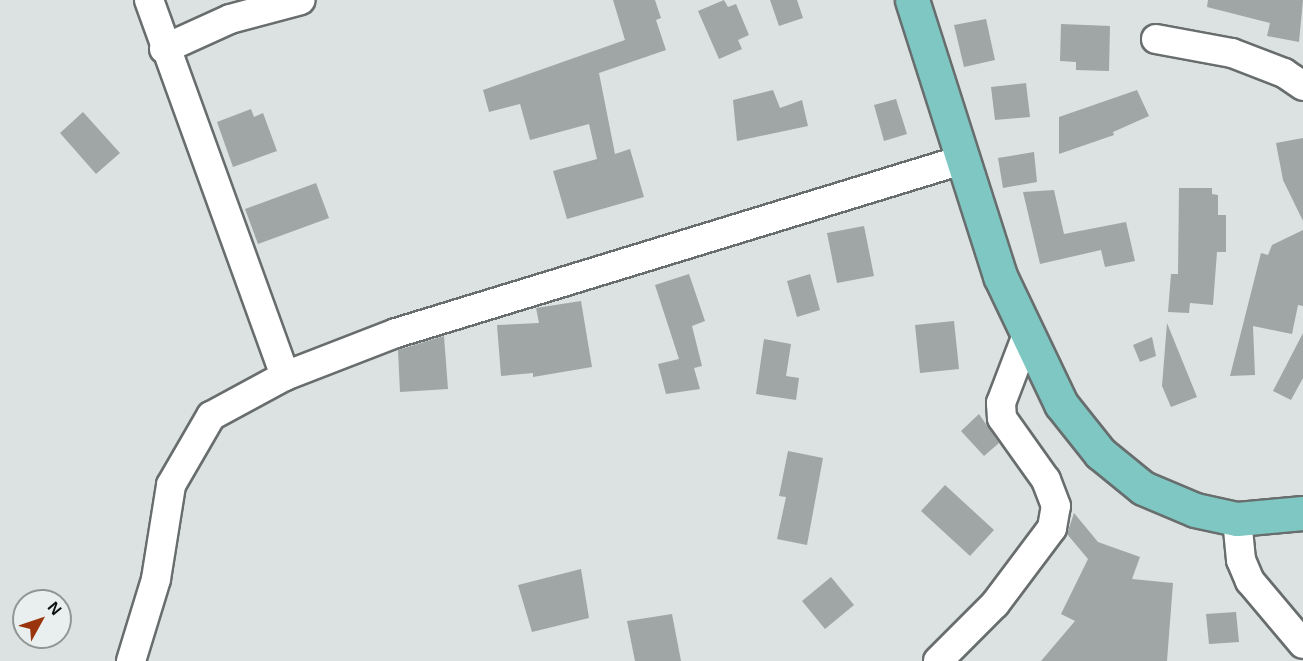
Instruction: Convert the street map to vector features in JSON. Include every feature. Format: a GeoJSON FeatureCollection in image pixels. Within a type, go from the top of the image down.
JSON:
{"type":"FeatureCollection","features":[{"type":"Feature","properties":{"kind":"main road"},"geometry":{"type":"LineString","coordinates":[[912,0],[1000,276],[1061,404],[1100,453],[1143,488],[1195,510],[1237,519],[1303,513]]}},
{"type":"Feature","properties":{"kind":"street"},"geometry":{"type":"LineString","coordinates":[[149,0],[164,49],[285,376]]}},
{"type":"Feature","properties":{"kind":"street"},"geometry":{"type":"LineString","coordinates":[[164,49],[230,19],[301,0]]}},
{"type":"Feature","properties":{"kind":"street"},"geometry":{"type":"LineString","coordinates":[[1156,39],[1232,53],[1284,73],[1303,86]]}},
{"type":"Feature","properties":{"kind":"street"},"geometry":{"type":"LineString","coordinates":[[132,661],[156,579],[171,485],[211,416],[285,376],[396,333],[962,160]]}},
{"type":"Feature","properties":{"kind":"street"},"geometry":{"type":"LineString","coordinates":[[938,661],[995,604],[1052,528],[1056,506],[1046,480],[1002,418],[1001,403],[1027,335]]}},
{"type":"Feature","properties":{"kind":"street"},"geometry":{"type":"LineString","coordinates":[[1237,519],[1241,560],[1250,581],[1303,644]]}},
{"type":"Feature","properties":{"kind":"building"},"geometry":{"type":"Polygon","coordinates":[[[613,0],[655,0],[661,18],[656,20],[666,50],[599,73],[615,154],[630,149],[644,197],[567,219],[553,171],[597,159],[589,124],[530,140],[520,104],[489,112],[483,90],[625,40],[613,0]]]}},
{"type":"Feature","properties":{"kind":"building"},"geometry":{"type":"Polygon","coordinates":[[[724,0],[728,7],[736,4],[749,35],[738,40],[742,49],[719,59],[698,11],[724,0]]]}},
{"type":"Feature","properties":{"kind":"building"},"geometry":{"type":"Polygon","coordinates":[[[770,0],[797,0],[803,18],[779,26],[770,0]]]}},
{"type":"Feature","properties":{"kind":"building"},"geometry":{"type":"Polygon","coordinates":[[[1208,0],[1303,0],[1299,42],[1267,36],[1270,23],[1207,7],[1208,0]]]}},
{"type":"Feature","properties":{"kind":"building"},"geometry":{"type":"Polygon","coordinates":[[[986,19],[995,60],[964,67],[954,25],[986,19]]]}},
{"type":"Feature","properties":{"kind":"building"},"geometry":{"type":"Polygon","coordinates":[[[1061,24],[1110,26],[1109,71],[1076,70],[1076,62],[1060,61],[1061,24]]]}},
{"type":"Feature","properties":{"kind":"building"},"geometry":{"type":"Polygon","coordinates":[[[1026,83],[1030,117],[995,120],[991,87],[1026,83]]]}},
{"type":"Feature","properties":{"kind":"building"},"geometry":{"type":"Polygon","coordinates":[[[773,90],[780,108],[802,100],[808,126],[737,141],[733,100],[773,90]]]}},
{"type":"Feature","properties":{"kind":"building"},"geometry":{"type":"Polygon","coordinates":[[[1137,90],[1149,116],[1113,132],[1114,135],[1059,154],[1059,117],[1137,90]]]}},
{"type":"Feature","properties":{"kind":"building"},"geometry":{"type":"Polygon","coordinates":[[[896,99],[907,134],[884,141],[874,105],[896,99]]]}},
{"type":"Feature","properties":{"kind":"building"},"geometry":{"type":"Polygon","coordinates":[[[251,109],[254,117],[263,113],[277,151],[233,167],[217,122],[251,109]]]}},
{"type":"Feature","properties":{"kind":"building"},"geometry":{"type":"Polygon","coordinates":[[[83,112],[120,153],[96,174],[60,133],[83,112]]]}},
{"type":"Feature","properties":{"kind":"building"},"geometry":{"type":"Polygon","coordinates":[[[1303,138],[1303,221],[1283,180],[1276,143],[1303,138]]]}},
{"type":"Feature","properties":{"kind":"building"},"geometry":{"type":"Polygon","coordinates":[[[1034,152],[1037,182],[1003,188],[998,158],[1034,152]]]}},
{"type":"Feature","properties":{"kind":"building"},"geometry":{"type":"Polygon","coordinates":[[[316,183],[329,218],[258,244],[245,209],[316,183]]]}},
{"type":"Feature","properties":{"kind":"building"},"geometry":{"type":"Polygon","coordinates":[[[1179,188],[1212,188],[1212,194],[1218,195],[1218,215],[1226,215],[1226,252],[1217,252],[1213,305],[1190,303],[1189,313],[1168,312],[1171,274],[1178,274],[1179,188]]]}},
{"type":"Feature","properties":{"kind":"building"},"geometry":{"type":"Polygon","coordinates":[[[1054,190],[1064,234],[1126,222],[1135,261],[1105,267],[1101,250],[1040,264],[1023,192],[1054,190]]]}},
{"type":"Feature","properties":{"kind":"building"},"geometry":{"type":"Polygon","coordinates":[[[864,226],[874,276],[837,283],[827,233],[864,226]]]}},
{"type":"Feature","properties":{"kind":"building"},"geometry":{"type":"Polygon","coordinates":[[[1303,230],[1303,306],[1298,305],[1292,334],[1253,326],[1255,375],[1230,376],[1261,253],[1268,255],[1272,245],[1303,230]]]}},
{"type":"Feature","properties":{"kind":"building"},"geometry":{"type":"Polygon","coordinates":[[[689,274],[705,321],[692,326],[702,366],[694,368],[700,389],[666,394],[658,364],[679,359],[655,285],[689,274]]]}},
{"type":"Feature","properties":{"kind":"building"},"geometry":{"type":"Polygon","coordinates":[[[810,274],[820,310],[797,317],[787,281],[810,274]]]}},
{"type":"Feature","properties":{"kind":"building"},"geometry":{"type":"Polygon","coordinates":[[[581,301],[592,367],[533,377],[533,373],[501,376],[497,325],[539,323],[536,308],[581,301]]]}},
{"type":"Feature","properties":{"kind":"building"},"geometry":{"type":"Polygon","coordinates":[[[954,321],[959,369],[920,373],[915,325],[954,321]]]}},
{"type":"Feature","properties":{"kind":"building"},"geometry":{"type":"Polygon","coordinates":[[[1167,323],[1197,397],[1171,407],[1162,386],[1167,323]]]}},
{"type":"Feature","properties":{"kind":"building"},"geometry":{"type":"Polygon","coordinates":[[[1303,333],[1303,378],[1291,400],[1273,391],[1303,333]]]}},
{"type":"Feature","properties":{"kind":"building"},"geometry":{"type":"Polygon","coordinates":[[[444,336],[448,389],[400,392],[398,350],[444,336]]]}},
{"type":"Feature","properties":{"kind":"building"},"geometry":{"type":"Polygon","coordinates":[[[1152,337],[1156,356],[1140,362],[1133,345],[1152,337]]]}},
{"type":"Feature","properties":{"kind":"building"},"geometry":{"type":"Polygon","coordinates":[[[764,339],[791,344],[786,376],[799,378],[796,400],[756,394],[764,339]]]}},
{"type":"Feature","properties":{"kind":"building"},"geometry":{"type":"Polygon","coordinates":[[[979,414],[999,443],[984,456],[961,431],[979,414]]]}},
{"type":"Feature","properties":{"kind":"building"},"geometry":{"type":"Polygon","coordinates":[[[788,451],[823,458],[807,545],[777,539],[786,497],[779,496],[788,451]]]}},
{"type":"Feature","properties":{"kind":"building"},"geometry":{"type":"Polygon","coordinates":[[[945,485],[994,530],[970,556],[921,511],[945,485]]]}},
{"type":"Feature","properties":{"kind":"building"},"geometry":{"type":"Polygon","coordinates":[[[1074,513],[1098,542],[1140,557],[1132,579],[1173,583],[1167,661],[1041,661],[1075,621],[1061,614],[1088,559],[1067,534],[1074,513]]]}},
{"type":"Feature","properties":{"kind":"building"},"geometry":{"type":"Polygon","coordinates":[[[581,569],[589,618],[532,632],[518,585],[581,569]]]}},
{"type":"Feature","properties":{"kind":"building"},"geometry":{"type":"Polygon","coordinates":[[[831,577],[854,605],[825,629],[802,601],[831,577]]]}},
{"type":"Feature","properties":{"kind":"building"},"geometry":{"type":"Polygon","coordinates":[[[1236,612],[1239,642],[1209,644],[1206,614],[1236,612]]]}},
{"type":"Feature","properties":{"kind":"building"},"geometry":{"type":"Polygon","coordinates":[[[672,614],[681,661],[635,661],[627,621],[672,614]]]}}]}
